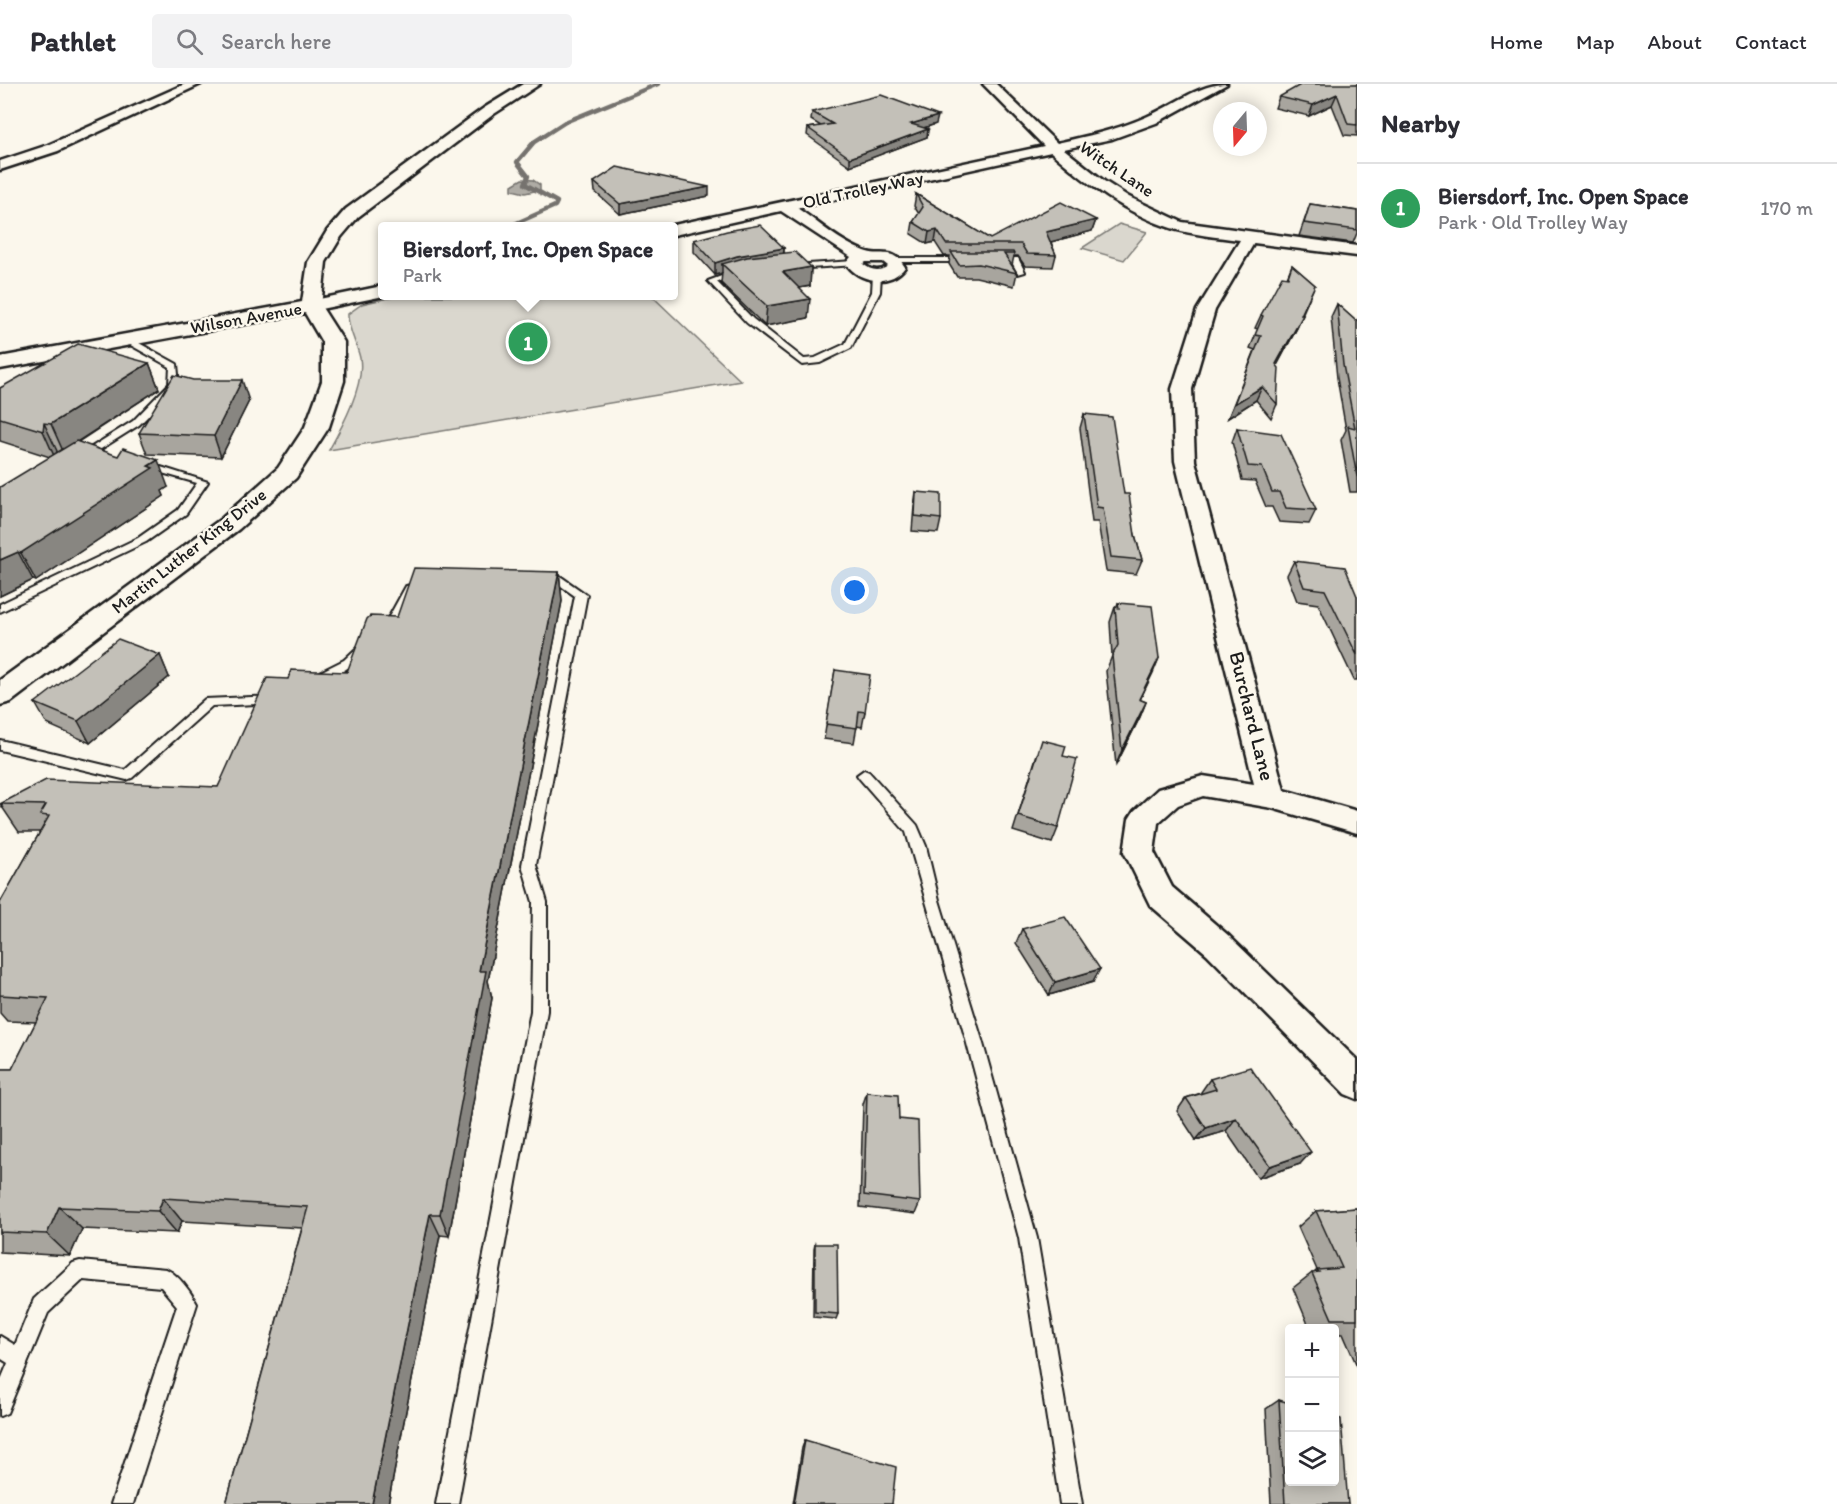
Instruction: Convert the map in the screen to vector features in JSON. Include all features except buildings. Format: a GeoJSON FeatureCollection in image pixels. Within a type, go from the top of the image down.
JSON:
{"type":"FeatureCollection","features":[{"type":"Feature","properties":{"kind":"main road","name":"Wilson Avenue"},"geometry":{"type":"LineString","coordinates":[[0,363],[46,360],[128,340],[311,306],[317,262],[333,235],[352,213],[489,111],[533,84]]}},
{"type":"Feature","properties":{"kind":"main road","name":"Martin Luther King Drive"},"geometry":{"type":"LineString","coordinates":[[0,695],[230,524],[287,473],[316,427],[333,381],[333,342],[311,306]]}},
{"type":"Feature","properties":{"kind":"street"},"geometry":{"type":"LineString","coordinates":[[0,166],[53,148],[195,84]]}},
{"type":"Feature","properties":{"kind":"street","name":"Witch Lane"},"geometry":{"type":"LineString","coordinates":[[989,84],[1053,149],[1128,203],[1147,213],[1178,226],[1250,238],[1357,251]]}},
{"type":"Feature","properties":{"kind":"street","name":"Old Trolley Way"},"geometry":{"type":"LineString","coordinates":[[678,229],[1107,136],[1151,120],[1221,84]]}},
{"type":"Feature","properties":{"kind":"street"},"geometry":{"type":"LineString","coordinates":[[784,207],[858,260],[874,256],[892,260],[897,264],[894,271],[877,274],[857,269],[858,260]]}},
{"type":"Feature","properties":{"kind":"street","name":"Burchard Lane"},"geometry":{"type":"LineString","coordinates":[[1250,238],[1206,310],[1182,389],[1185,461],[1272,796],[1203,786],[1168,797],[1144,819],[1139,852],[1161,896],[1218,945],[1357,1083]]}},
{"type":"Feature","properties":{"kind":"street"},"geometry":{"type":"LineString","coordinates":[[311,306],[378,292]]}},
{"type":"Feature","properties":{"kind":"street"},"geometry":{"type":"LineString","coordinates":[[1272,796],[1357,822]]}},
{"type":"Feature","properties":{"kind":"lane"},"geometry":{"type":"LineString","coordinates":[[779,268],[858,260]]}},
{"type":"Feature","properties":{"kind":"lane"},"geometry":{"type":"LineString","coordinates":[[892,260],[978,260]]}},
{"type":"Feature","properties":{"kind":"lane"},"geometry":{"type":"LineString","coordinates":[[989,260],[1016,260],[1021,272]]}},
{"type":"Feature","properties":{"kind":"lane"},"geometry":{"type":"LineString","coordinates":[[748,272],[712,280],[750,321],[802,362],[817,361],[848,346],[876,292],[877,274]]}},
{"type":"Feature","properties":{"kind":"lane"},"geometry":{"type":"LineString","coordinates":[[70,464],[99,451],[136,423],[174,385],[174,366],[128,340]]}},
{"type":"Feature","properties":{"kind":"lane"},"geometry":{"type":"LineString","coordinates":[[0,608],[142,540],[182,512],[203,482],[137,463]]}},
{"type":"Feature","properties":{"kind":"lane"},"geometry":{"type":"LineString","coordinates":[[306,684],[348,663],[395,618],[413,581],[423,577]]}},
{"type":"Feature","properties":{"kind":"lane"},"geometry":{"type":"LineString","coordinates":[[447,1504],[539,1011],[540,902],[529,865],[581,595],[556,578],[523,577]]}},
{"type":"Feature","properties":{"kind":"lane"},"geometry":{"type":"LineString","coordinates":[[0,745],[127,775],[209,702],[275,700],[285,694]]}},
{"type":"Feature","properties":{"kind":"lane"},"geometry":{"type":"LineString","coordinates":[[864,775],[912,829],[919,846],[932,900],[974,1040],[1028,1238],[1071,1504]]}},
{"type":"Feature","properties":{"kind":"lane"},"geometry":{"type":"LineString","coordinates":[[0,1406],[41,1306],[80,1270],[166,1278],[187,1304],[122,1504]]}},
{"type":"Feature","properties":{"kind":"lane"},"geometry":{"type":"LineString","coordinates":[[0,1346],[19,1359]]}},
{"type":"Feature","properties":{"kind":"shaded area"},"geometry":{"type":"Polygon","coordinates":[[[522,179],[533,180],[540,185],[540,190],[525,193],[512,190],[512,185],[522,179]]]}},
{"type":"Feature","properties":{"kind":"shaded area"},"geometry":{"type":"Polygon","coordinates":[[[1119,224],[1147,232],[1124,260],[1082,248],[1119,224]]]}},
{"type":"Feature","properties":{"kind":"shaded area"},"geometry":{"type":"Polygon","coordinates":[[[380,300],[656,300],[741,381],[329,450],[351,406],[359,381],[360,358],[348,314],[362,304],[380,300]]]}},
{"type":"Feature","properties":{"kind":"waterway"},"geometry":{"type":"LineString","coordinates":[[519,222],[555,206],[557,202],[525,184],[528,176],[517,162],[534,142],[565,122],[658,84]]}},
{"type":"Feature","properties":{"kind":"place","name":"Biersdorf, Inc. Open Space"},"geometry":{"type":"Point","coordinates":[528,342]}}]}
